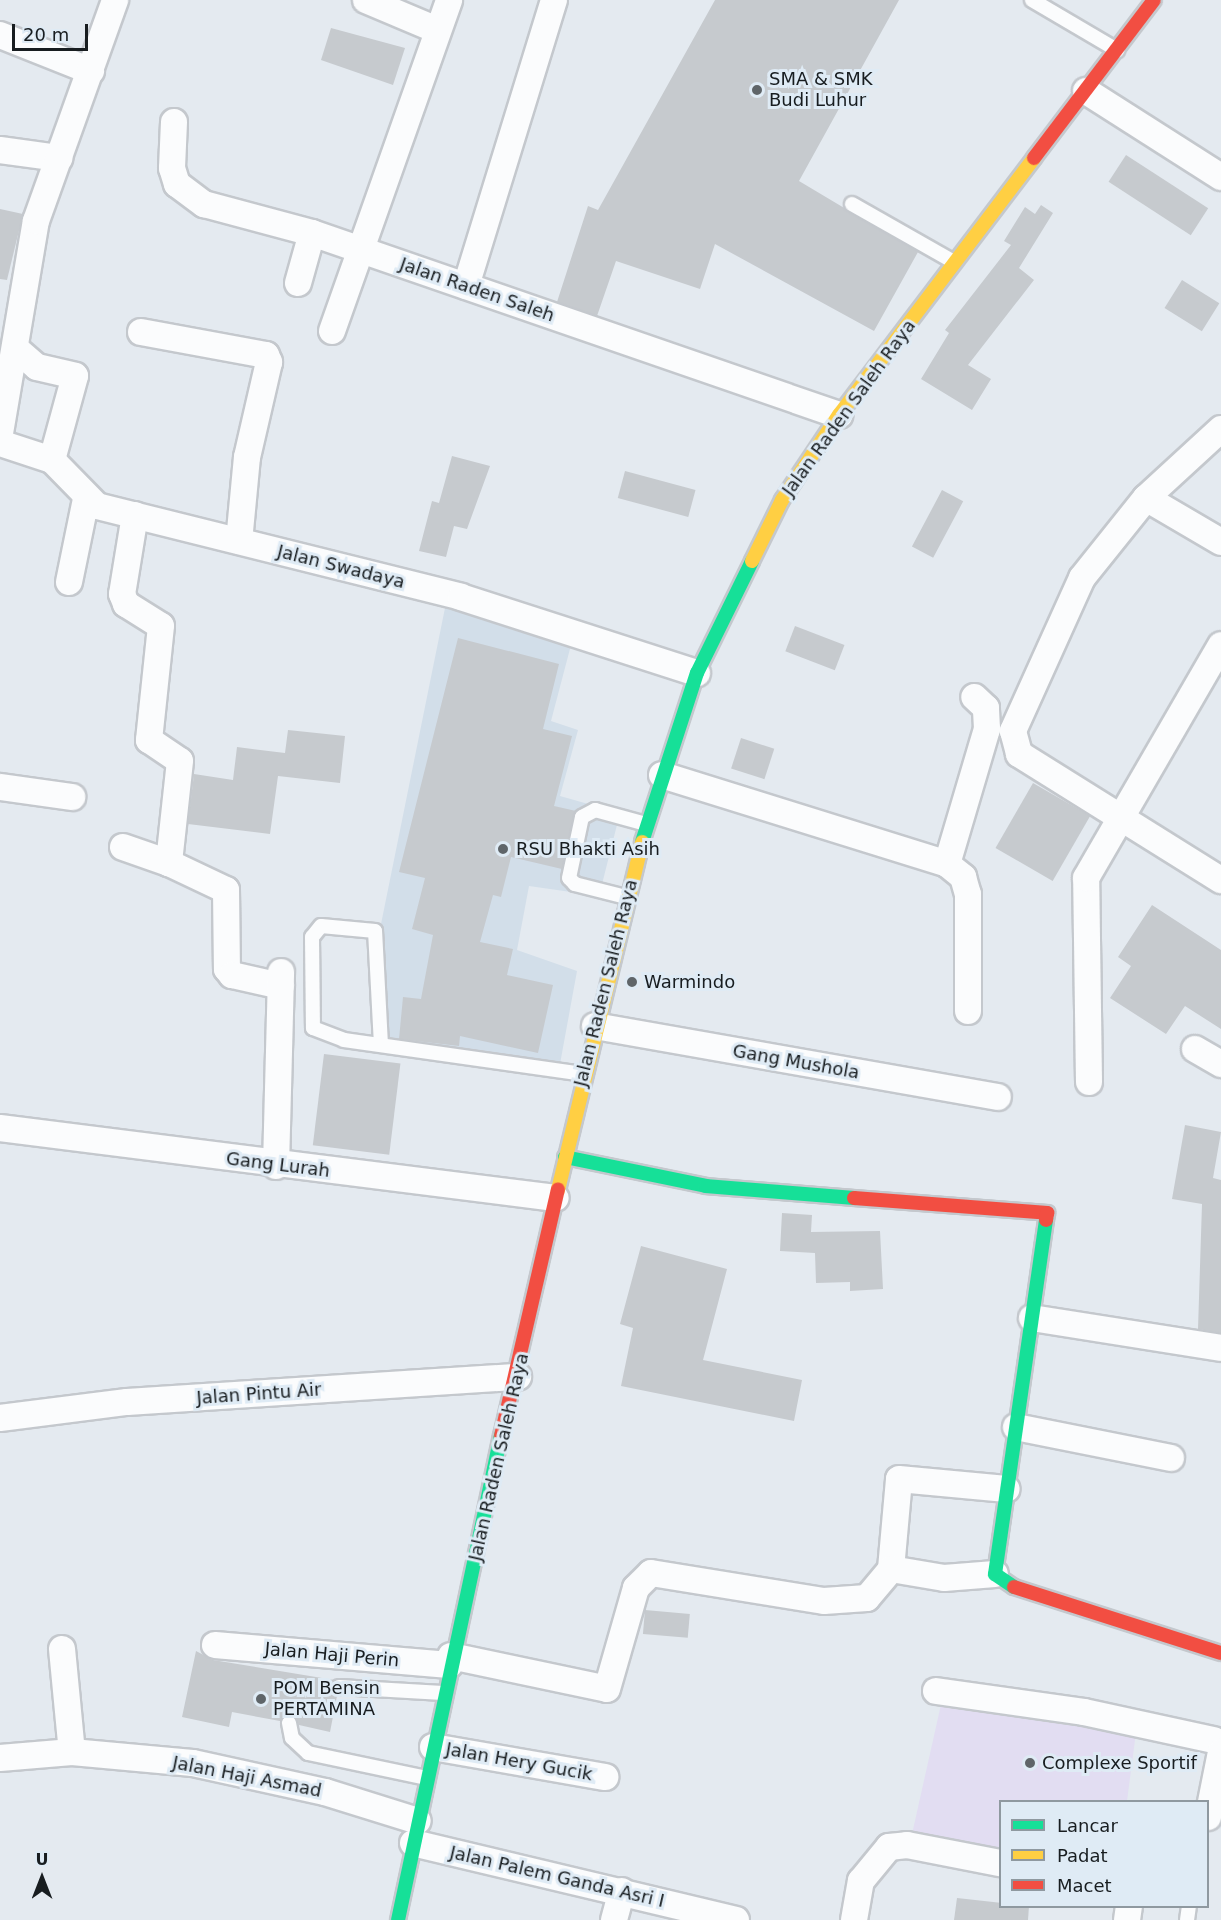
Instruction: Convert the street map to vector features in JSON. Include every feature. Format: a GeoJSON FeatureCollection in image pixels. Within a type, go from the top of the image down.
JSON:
{"type":"FeatureCollection","features":[{"type":"Feature","properties":{"kind":"main road","name":"Jalan Raden Saleh Raya"},"geometry":{"type":"LineString","coordinates":[[398,1920],[443,1692],[518,1377],[594,1026],[646,824],[697,673],[782,500],[839,415],[1154,0]]}},
{"type":"Feature","properties":{"kind":"main road"},"geometry":{"type":"LineString","coordinates":[[565,1157],[706,1186],[1047,1213],[995,1574],[1001,1583],[1221,1653]]}},
{"type":"Feature","properties":{"kind":"street"},"geometry":{"type":"LineString","coordinates":[[0,433],[36,221],[115,0]]}},
{"type":"Feature","properties":{"kind":"street"},"geometry":{"type":"LineString","coordinates":[[366,0],[438,30]]}},
{"type":"Feature","properties":{"kind":"street"},"geometry":{"type":"LineString","coordinates":[[332,331],[358,250],[448,0]]}},
{"type":"Feature","properties":{"kind":"street"},"geometry":{"type":"LineString","coordinates":[[466,286],[554,0]]}},
{"type":"Feature","properties":{"kind":"street"},"geometry":{"type":"LineString","coordinates":[[0,35],[91,71]]}},
{"type":"Feature","properties":{"kind":"street"},"geometry":{"type":"LineString","coordinates":[[1086,91],[1221,177]]}},
{"type":"Feature","properties":{"kind":"street","name":"Jalan Raden Saleh"},"geometry":{"type":"LineString","coordinates":[[174,122],[172,168],[188,197],[312,233],[839,415]]}},
{"type":"Feature","properties":{"kind":"street"},"geometry":{"type":"LineString","coordinates":[[0,150],[59,158]]}},
{"type":"Feature","properties":{"kind":"street"},"geometry":{"type":"LineString","coordinates":[[298,283],[312,233]]}},
{"type":"Feature","properties":{"kind":"street"},"geometry":{"type":"LineString","coordinates":[[141,332],[266,354],[269,362],[247,457],[239,541]]}},
{"type":"Feature","properties":{"kind":"street"},"geometry":{"type":"LineString","coordinates":[[15,348],[37,367],[75,376],[52,460]]}},
{"type":"Feature","properties":{"kind":"street"},"geometry":{"type":"LineString","coordinates":[[1221,429],[1146,498],[1082,578],[1013,731],[1019,754],[1221,880]]}},
{"type":"Feature","properties":{"kind":"street"},"geometry":{"type":"LineString","coordinates":[[0,443],[52,460],[86,499],[69,582]]}},
{"type":"Feature","properties":{"kind":"street"},"geometry":{"type":"LineString","coordinates":[[1146,498],[1221,542]]}},
{"type":"Feature","properties":{"kind":"street","name":"Jalan Swadaya"},"geometry":{"type":"LineString","coordinates":[[86,499],[135,515],[461,597],[697,673]]}},
{"type":"Feature","properties":{"kind":"street"},"geometry":{"type":"LineString","coordinates":[[135,515],[122,594],[126,604],[161,626],[149,740],[180,761],[169,863]]}},
{"type":"Feature","properties":{"kind":"street"},"geometry":{"type":"LineString","coordinates":[[1089,1082],[1084,893],[1086,878],[1221,645]]}},
{"type":"Feature","properties":{"kind":"street"},"geometry":{"type":"LineString","coordinates":[[947,864],[987,729],[986,708],[974,697]]}},
{"type":"Feature","properties":{"kind":"street"},"geometry":{"type":"LineString","coordinates":[[662,775],[947,864],[963,877],[968,894],[968,1011]]}},
{"type":"Feature","properties":{"kind":"street"},"geometry":{"type":"LineString","coordinates":[[0,787],[72,797]]}},
{"type":"Feature","properties":{"kind":"street"},"geometry":{"type":"LineString","coordinates":[[123,847],[169,863],[226,890],[227,969],[232,975],[281,979],[276,1166]]}},
{"type":"Feature","properties":{"kind":"street","name":"Gang Mushola"},"geometry":{"type":"LineString","coordinates":[[594,1026],[998,1097]]}},
{"type":"Feature","properties":{"kind":"street"},"geometry":{"type":"LineString","coordinates":[[1195,1049],[1221,1064]]}},
{"type":"Feature","properties":{"kind":"street","name":"Gang Lurah"},"geometry":{"type":"LineString","coordinates":[[0,1128],[276,1166],[556,1198]]}},
{"type":"Feature","properties":{"kind":"street"},"geometry":{"type":"LineString","coordinates":[[1032,1318],[1221,1348]]}},
{"type":"Feature","properties":{"kind":"street","name":"Jalan Pintu Air"},"geometry":{"type":"LineString","coordinates":[[0,1418],[127,1402],[518,1377]]}},
{"type":"Feature","properties":{"kind":"street"},"geometry":{"type":"LineString","coordinates":[[1016,1427],[1171,1458]]}},
{"type":"Feature","properties":{"kind":"street"},"geometry":{"type":"LineString","coordinates":[[995,1574],[944,1578],[891,1569],[899,1479],[1007,1489]]}},
{"type":"Feature","properties":{"kind":"street","name":"Jalan Haji Perin"},"geometry":{"type":"LineString","coordinates":[[215,1645],[450,1661],[610,1687],[636,1588],[651,1573],[824,1601],[867,1598],[891,1569]]}},
{"type":"Feature","properties":{"kind":"street"},"geometry":{"type":"LineString","coordinates":[[62,1649],[72,1752]]}},
{"type":"Feature","properties":{"kind":"street"},"geometry":{"type":"LineString","coordinates":[[936,1691],[1084,1712],[1217,1746],[1209,1809]]}},
{"type":"Feature","properties":{"kind":"street","name":"Jalan Hery Gucik"},"geometry":{"type":"LineString","coordinates":[[433,1746],[605,1777]]}},
{"type":"Feature","properties":{"kind":"street","name":"Jalan Haji Asmad"},"geometry":{"type":"LineString","coordinates":[[0,1758],[72,1752],[193,1763],[325,1792],[415,1832]]}},
{"type":"Feature","properties":{"kind":"street","name":"Jalan Palem Ganda Asri I"},"geometry":{"type":"LineString","coordinates":[[415,1832],[622,1891],[736,1920]]}},
{"type":"Feature","properties":{"kind":"street"},"geometry":{"type":"LineString","coordinates":[[854,1920],[861,1881],[889,1847],[907,1845],[999,1863]]}},
{"type":"Feature","properties":{"kind":"street"},"geometry":{"type":"LineString","coordinates":[[614,1920],[622,1891]]}},
{"type":"Feature","properties":{"kind":"lane"},"geometry":{"type":"LineString","coordinates":[[1032,0],[1117,50]]}},
{"type":"Feature","properties":{"kind":"lane"},"geometry":{"type":"LineString","coordinates":[[852,204],[956,263]]}},
{"type":"Feature","properties":{"kind":"lane"},"geometry":{"type":"LineString","coordinates":[[626,897],[575,884],[569,878],[582,817],[594,810],[646,824]]}},
{"type":"Feature","properties":{"kind":"lane"},"geometry":{"type":"LineString","coordinates":[[381,1045],[375,931],[321,926],[312,938],[313,1028],[381,1045],[583,1074]]}},
{"type":"Feature","properties":{"kind":"lane"},"geometry":{"type":"LineString","coordinates":[[339,1687],[443,1692]]}},
{"type":"Feature","properties":{"kind":"lane"},"geometry":{"type":"LineString","coordinates":[[289,1723],[292,1738],[308,1753],[426,1778]]}},
{"type":"Feature","properties":{"kind":"shaded area","name":"RSU Bhakti Asih"},"geometry":{"type":"Polygon","coordinates":[[[445,608],[571,645],[551,721],[578,730],[560,796],[620,813],[599,896],[529,886],[517,950],[577,971],[560,1064],[389,1042],[380,929],[445,608]]]}},
{"type":"Feature","properties":{"kind":"shaded area","name":"Complexe Sportif"},"geometry":{"type":"Polygon","coordinates":[[[942,1700],[1137,1725],[1127,1800],[999,1800],[999,1855],[910,1843],[942,1700]]]}},
{"type":"Feature","properties":{"kind":"building","name":"SMA & SMK Budi Luhur"},"geometry":{"type":"Polygon","coordinates":[[[715,0],[899,0],[799,181],[918,252],[874,331],[715,244],[700,289],[616,261],[597,316],[557,302],[588,206],[598,210],[715,0]]]}},
{"type":"Feature","properties":{"kind":"building"},"geometry":{"type":"Polygon","coordinates":[[[331,28],[405,48],[393,85],[321,60],[331,28]]]}},
{"type":"Feature","properties":{"kind":"building"},"geometry":{"type":"Polygon","coordinates":[[[1126,155],[1208,208],[1191,235],[1109,182],[1126,155]]]}},
{"type":"Feature","properties":{"kind":"building"},"geometry":{"type":"Polygon","coordinates":[[[1041,205],[1053,213],[1019,268],[1034,280],[968,365],[991,379],[972,410],[921,379],[949,333],[945,330],[1011,245],[1004,241],[1025,207],[1035,214],[1041,205]]]}},
{"type":"Feature","properties":{"kind":"building"},"geometry":{"type":"Polygon","coordinates":[[[0,209],[23,214],[7,280],[0,279],[0,209]]]}},
{"type":"Feature","properties":{"kind":"building"},"geometry":{"type":"Polygon","coordinates":[[[1182,280],[1219,303],[1202,331],[1165,308],[1182,280]]]}},
{"type":"Feature","properties":{"kind":"building"},"geometry":{"type":"Polygon","coordinates":[[[452,456],[490,466],[467,529],[454,526],[446,557],[419,551],[432,501],[439,503],[452,456]]]}},
{"type":"Feature","properties":{"kind":"building"},"geometry":{"type":"Polygon","coordinates":[[[625,471],[696,490],[688,517],[618,498],[625,471]]]}},
{"type":"Feature","properties":{"kind":"building"},"geometry":{"type":"Polygon","coordinates":[[[942,490],[963,501],[933,558],[912,547],[942,490]]]}},
{"type":"Feature","properties":{"kind":"building"},"geometry":{"type":"Polygon","coordinates":[[[795,626],[844,645],[835,670],[785,651],[795,626]]]}},
{"type":"Feature","properties":{"kind":"building","name":"RSU Bhakti Asih"},"geometry":{"type":"Polygon","coordinates":[[[458,638],[559,664],[543,729],[572,736],[554,806],[576,811],[562,869],[511,857],[501,897],[493,895],[480,942],[513,949],[507,975],[553,985],[538,1053],[460,1036],[459,1046],[399,1039],[403,997],[421,999],[433,935],[412,929],[425,878],[399,872],[458,638]]]}},
{"type":"Feature","properties":{"kind":"building"},"geometry":{"type":"Polygon","coordinates":[[[288,730],[345,736],[340,783],[278,776],[270,834],[188,824],[194,774],[233,780],[237,747],[285,753],[288,730]]]}},
{"type":"Feature","properties":{"kind":"building"},"geometry":{"type":"Polygon","coordinates":[[[741,738],[774,749],[764,779],[731,768],[741,738]]]}},
{"type":"Feature","properties":{"kind":"building"},"geometry":{"type":"Polygon","coordinates":[[[1033,783],[1090,816],[1053,881],[996,848],[1033,783]]]}},
{"type":"Feature","properties":{"kind":"building"},"geometry":{"type":"Polygon","coordinates":[[[1152,905],[1221,950],[1221,1029],[1185,1006],[1166,1034],[1110,998],[1131,966],[1118,957],[1152,905]]]}},
{"type":"Feature","properties":{"kind":"building"},"geometry":{"type":"Polygon","coordinates":[[[324,1054],[400,1063],[389,1155],[313,1145],[324,1054]]]}},
{"type":"Feature","properties":{"kind":"building"},"geometry":{"type":"Polygon","coordinates":[[[1185,1125],[1221,1132],[1213,1178],[1221,1180],[1221,1333],[1198,1329],[1202,1204],[1172,1199],[1185,1125]]]}},
{"type":"Feature","properties":{"kind":"building"},"geometry":{"type":"Polygon","coordinates":[[[782,1213],[812,1215],[811,1232],[880,1231],[883,1289],[850,1291],[850,1282],[816,1283],[815,1253],[780,1251],[782,1213]]]}},
{"type":"Feature","properties":{"kind":"building"},"geometry":{"type":"Polygon","coordinates":[[[641,1246],[727,1269],[703,1360],[802,1380],[794,1421],[621,1386],[633,1328],[620,1324],[641,1246]]]}},
{"type":"Feature","properties":{"kind":"building"},"geometry":{"type":"Polygon","coordinates":[[[645,1610],[690,1614],[688,1638],[643,1634],[645,1610]]]}},
{"type":"Feature","properties":{"kind":"building","name":"POM Bensin PERTAMINA"},"geometry":{"type":"Polygon","coordinates":[[[196,1651],[213,1660],[334,1680],[331,1690],[337,1696],[330,1732],[299,1725],[291,1714],[280,1721],[232,1712],[229,1727],[182,1717],[196,1651]]]}},
{"type":"Feature","properties":{"kind":"building"},"geometry":{"type":"Polygon","coordinates":[[[957,1898],[999,1903],[999,1908],[1029,1908],[1028,1920],[954,1920],[957,1898]]]}},
{"type":"Feature","properties":{"kind":"traffic: fast"},"geometry":{"type":"LineString","coordinates":[[642,842],[697,673],[752,561]]}},
{"type":"Feature","properties":{"kind":"traffic: fast"},"geometry":{"type":"LineString","coordinates":[[565,1157],[706,1186],[854,1198]]}},
{"type":"Feature","properties":{"kind":"traffic: fast"},"geometry":{"type":"LineString","coordinates":[[1014,1587],[995,1574],[1046,1220]]}},
{"type":"Feature","properties":{"kind":"traffic: fast"},"geometry":{"type":"LineString","coordinates":[[398,1920],[501,1436]]}},
{"type":"Feature","properties":{"kind":"traffic: slow"},"geometry":{"type":"LineString","coordinates":[[752,561],[782,500],[839,415],[1034,158]]}},
{"type":"Feature","properties":{"kind":"traffic: slow"},"geometry":{"type":"LineString","coordinates":[[558,1190],[642,842]]}},
{"type":"Feature","properties":{"kind":"traffic: jam"},"geometry":{"type":"LineString","coordinates":[[1034,158],[1154,0]]}},
{"type":"Feature","properties":{"kind":"traffic: jam"},"geometry":{"type":"LineString","coordinates":[[501,1436],[558,1190]]}},
{"type":"Feature","properties":{"kind":"traffic: jam"},"geometry":{"type":"LineString","coordinates":[[854,1198],[1047,1213],[1046,1220]]}},
{"type":"Feature","properties":{"kind":"traffic: jam"},"geometry":{"type":"LineString","coordinates":[[1014,1587],[1221,1653]]}},
{"type":"Feature","properties":{"kind":"place","name":"SMA & SMK Budi Luhur"},"geometry":{"type":"Point","coordinates":[757,90]}},
{"type":"Feature","properties":{"kind":"place","name":"RSU Bhakti Asih"},"geometry":{"type":"Point","coordinates":[503,849]}},
{"type":"Feature","properties":{"kind":"place","name":"Warmindo"},"geometry":{"type":"Point","coordinates":[632,982]}},
{"type":"Feature","properties":{"kind":"place","name":"POM Bensin PERTAMINA"},"geometry":{"type":"Point","coordinates":[261,1699]}},
{"type":"Feature","properties":{"kind":"place","name":"Complexe Sportif"},"geometry":{"type":"Point","coordinates":[1030,1763]}}]}
